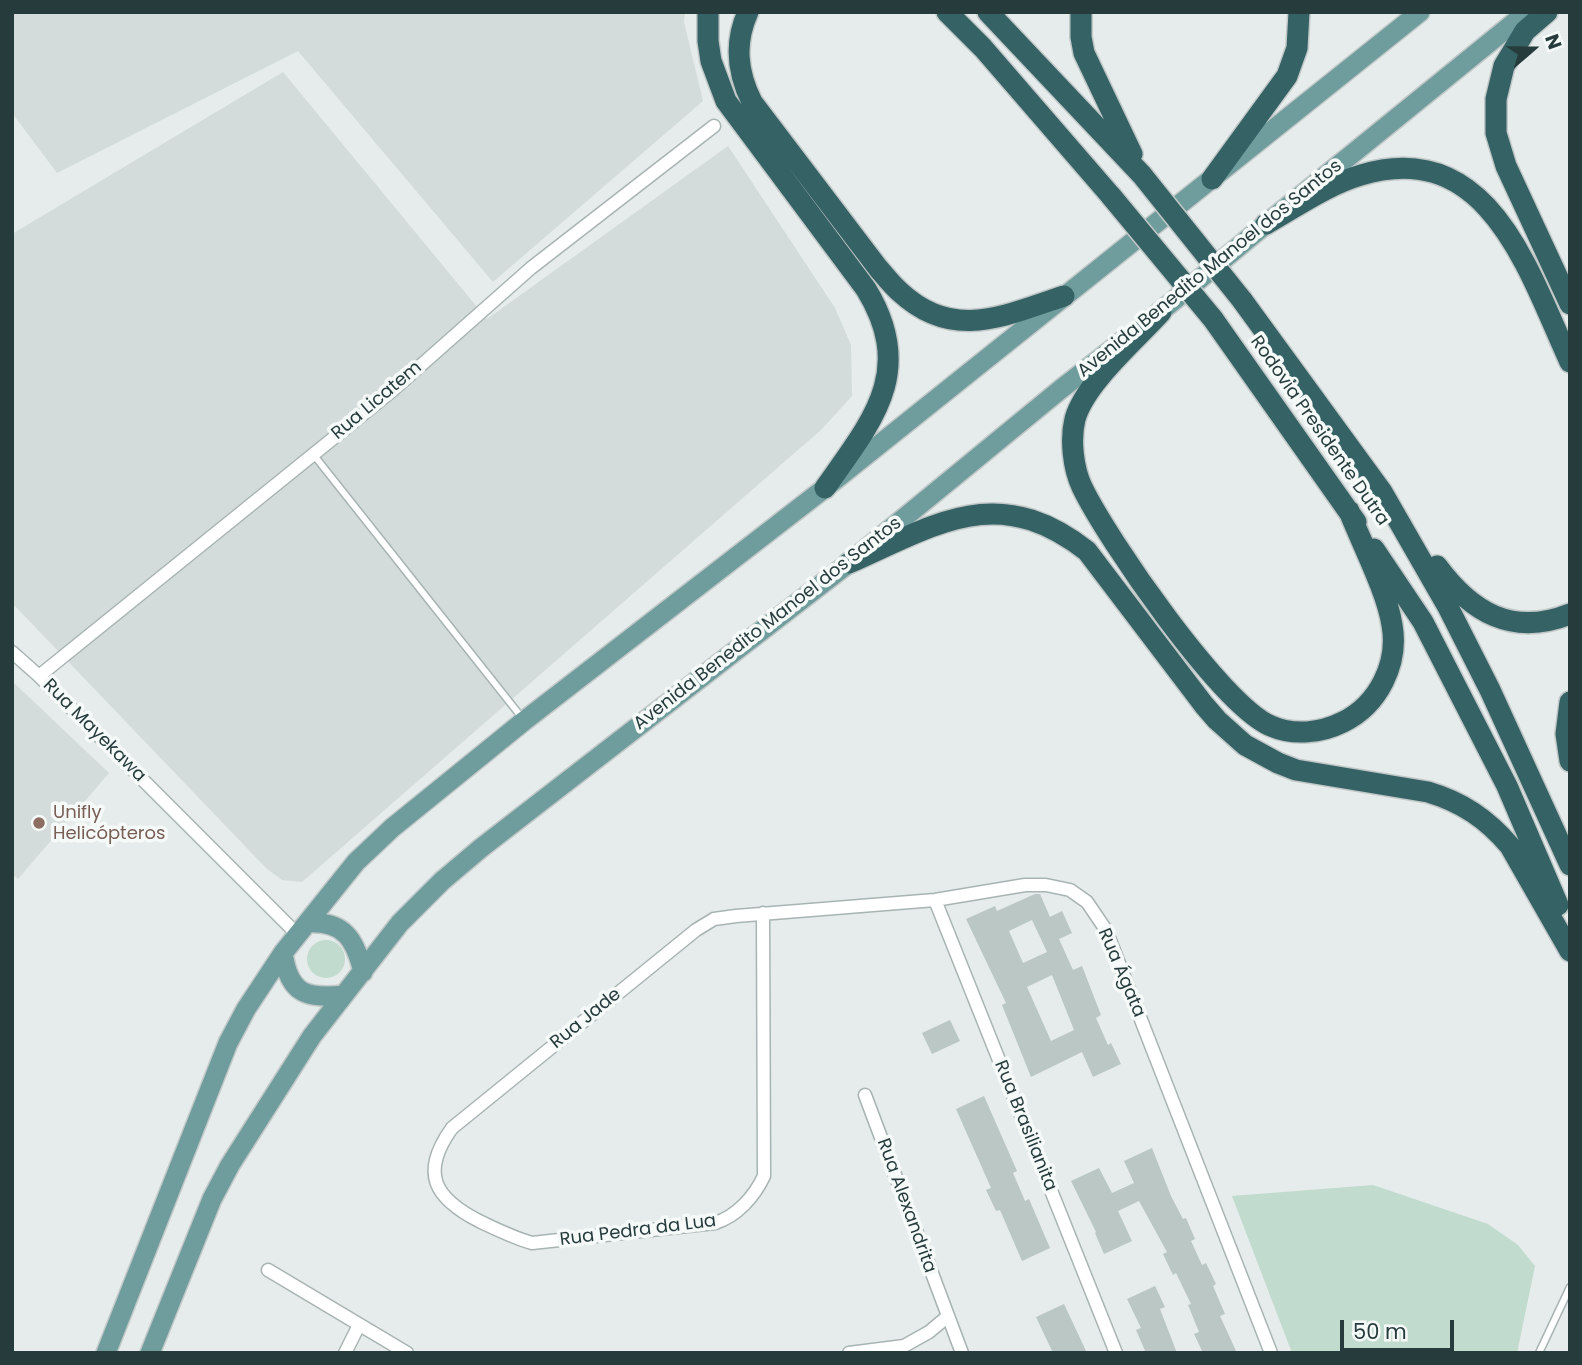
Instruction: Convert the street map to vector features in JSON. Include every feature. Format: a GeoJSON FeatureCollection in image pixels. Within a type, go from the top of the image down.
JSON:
{"type":"FeatureCollection","features":[{"type":"Feature","properties":{"kind":"highway"},"geometry":{"type":"LineString","coordinates":[[708,12],[711,61],[726,101],[866,289],[886,334],[888,367],[881,400],[867,429],[825,488]]}},
{"type":"Feature","properties":{"kind":"highway"},"geometry":{"type":"LineString","coordinates":[[748,12],[740,34],[739,62],[741,76],[752,102],[900,293],[926,310],[952,320],[971,322],[988,321],[1064,296]]}},
{"type":"Feature","properties":{"kind":"highway"},"geometry":{"type":"LineString","coordinates":[[934,12],[983,48]]}},
{"type":"Feature","properties":{"kind":"highway","name":"Rodovia Presidente Dutra"},"geometry":{"type":"LineString","coordinates":[[947,12],[983,48],[1213,319],[1349,511],[1423,622],[1507,786],[1570,933]]}},
{"type":"Feature","properties":{"kind":"highway","name":"Rodovia Presidente Dutra"},"geometry":{"type":"LineString","coordinates":[[988,12],[1142,174],[1242,300],[1382,492],[1448,607],[1490,690],[1570,865]]}},
{"type":"Feature","properties":{"kind":"highway"},"geometry":{"type":"LineString","coordinates":[[1081,12],[1084,53],[1142,174]]}},
{"type":"Feature","properties":{"kind":"highway"},"geometry":{"type":"LineString","coordinates":[[1212,179],[1287,76],[1297,48],[1299,12]]}},
{"type":"Feature","properties":{"kind":"highway"},"geometry":{"type":"LineString","coordinates":[[1547,12],[1525,32],[1504,66],[1496,99],[1496,133],[1506,166],[1570,304]]}},
{"type":"Feature","properties":{"kind":"highway"},"geometry":{"type":"LineString","coordinates":[[1266,223],[1343,182],[1372,172],[1403,169],[1448,179],[1475,195],[1501,221],[1525,264],[1570,362]]}},
{"type":"Feature","properties":{"kind":"highway"},"geometry":{"type":"LineString","coordinates":[[1161,312],[1094,384],[1075,419],[1073,450],[1081,484],[1101,520],[1161,610],[1231,696],[1269,726],[1310,732],[1336,726],[1360,712],[1378,692],[1390,667],[1394,640],[1390,613],[1349,511]]}},
{"type":"Feature","properties":{"kind":"highway"},"geometry":{"type":"LineString","coordinates":[[1382,492],[1453,588],[1474,606],[1500,617],[1527,622],[1541,622],[1570,614]]}},
{"type":"Feature","properties":{"kind":"highway"},"geometry":{"type":"LineString","coordinates":[[849,563],[945,520],[967,516],[1001,514],[1032,519],[1063,533],[1087,551],[1204,705],[1231,734],[1262,755],[1296,770],[1428,792],[1474,812],[1510,846],[1570,951]]}},
{"type":"Feature","properties":{"kind":"highway"},"geometry":{"type":"LineString","coordinates":[[1570,702],[1566,734],[1570,761]]}},
{"type":"Feature","properties":{"kind":"main road"},"geometry":{"type":"LineString","coordinates":[[106,1353],[228,1043],[246,1009],[283,953],[356,862],[392,828],[524,721],[825,488],[1420,12]]}},
{"type":"Feature","properties":{"kind":"main road","name":"Avenida Benedito Manoel dos Santos"},"geometry":{"type":"LineString","coordinates":[[150,1353],[212,1199],[230,1165],[312,1036],[400,923],[442,881],[849,563],[1527,12]]}},
{"type":"Feature","properties":{"kind":"main road"},"geometry":{"type":"LineString","coordinates":[[303,929],[327,924],[340,929],[357,949],[363,972]]}},
{"type":"Feature","properties":{"kind":"main road"},"geometry":{"type":"LineString","coordinates":[[283,953],[290,980],[301,992],[317,997],[344,995]]}},
{"type":"Feature","properties":{"kind":"street","name":"Rua Licatem"},"geometry":{"type":"LineString","coordinates":[[39,676],[393,390],[531,268],[714,127]]}},
{"type":"Feature","properties":{"kind":"street","name":"Rua Mayekawa"},"geometry":{"type":"LineString","coordinates":[[12,652],[303,929]]}},
{"type":"Feature","properties":{"kind":"street","name":"Rua Ágata"},"geometry":{"type":"LineString","coordinates":[[763,913],[935,900],[1025,885],[1046,885],[1070,890],[1087,902],[1106,930],[1270,1353]]}},
{"type":"Feature","properties":{"kind":"street","name":"Rua Brasilianita"},"geometry":{"type":"LineString","coordinates":[[935,900],[1116,1353]]}},
{"type":"Feature","properties":{"kind":"street","name":"Rua Pedra da Lua"},"geometry":{"type":"LineString","coordinates":[[434,1163],[437,1186],[447,1201],[492,1227],[532,1243],[725,1220],[744,1205],[759,1188],[764,1176],[763,913]]}},
{"type":"Feature","properties":{"kind":"street","name":"Rua Jade"},"geometry":{"type":"LineString","coordinates":[[434,1163],[439,1145],[452,1128],[695,930],[714,919],[763,913]]}},
{"type":"Feature","properties":{"kind":"street","name":"Rua Alexandrita"},"geometry":{"type":"LineString","coordinates":[[865,1096],[962,1353]]}},
{"type":"Feature","properties":{"kind":"street"},"geometry":{"type":"LineString","coordinates":[[268,1270],[407,1353]]}},
{"type":"Feature","properties":{"kind":"street"},"geometry":{"type":"LineString","coordinates":[[849,1353],[904,1346],[929,1332],[947,1317]]}},
{"type":"Feature","properties":{"kind":"street"},"geometry":{"type":"LineString","coordinates":[[345,1353],[359,1325]]}},
{"type":"Feature","properties":{"kind":"lane"},"geometry":{"type":"LineString","coordinates":[[313,454],[524,721]]}},
{"type":"Feature","properties":{"kind":"lane"},"geometry":{"type":"LineString","coordinates":[[1539,1353],[1570,1287]]}},
{"type":"Feature","properties":{"kind":"shaded area"},"geometry":{"type":"Polygon","coordinates":[[[12,12],[685,12],[684,22],[703,101],[493,282],[298,51],[57,173],[12,113],[12,12]]]}},
{"type":"Feature","properties":{"kind":"shaded area"},"geometry":{"type":"Polygon","coordinates":[[[283,72],[487,319],[728,146],[835,308],[851,345],[852,396],[822,429],[302,882],[282,880],[266,868],[12,603],[12,234],[283,72]]]}},
{"type":"Feature","properties":{"kind":"shaded area","name":"Unifly Helicópteros"},"geometry":{"type":"Polygon","coordinates":[[[12,681],[109,773],[18,879],[12,874],[12,681]]]}},
{"type":"Feature","properties":{"kind":"green space"},"geometry":{"type":"Polygon","coordinates":[[[326,940],[339,946],[345,959],[339,972],[326,978],[313,972],[307,959],[313,946],[326,940]]]}},
{"type":"Feature","properties":{"kind":"green space"},"geometry":{"type":"Polygon","coordinates":[[[1373,1185],[1488,1224],[1518,1245],[1535,1266],[1517,1353],[1292,1353],[1232,1196],[1373,1185]]]}},
{"type":"Feature","properties":{"kind":"building"},"geometry":{"type":"Polygon","coordinates":[[[1040,894],[1050,917],[1062,911],[1072,933],[1059,939],[1073,970],[1082,966],[1101,1015],[1096,1018],[1108,1045],[1111,1043],[1121,1064],[1093,1077],[1082,1052],[1031,1077],[1002,1005],[1006,1003],[966,919],[995,906],[997,911],[1040,894]],[[1032,920],[1009,931],[1023,963],[1047,952],[1032,920]],[[1052,975],[1027,987],[1051,1041],[1074,1030],[1052,975]]]}},
{"type":"Feature","properties":{"kind":"building"},"geometry":{"type":"Polygon","coordinates":[[[950,1020],[960,1041],[932,1054],[922,1033],[950,1020]]]}},
{"type":"Feature","properties":{"kind":"building"},"geometry":{"type":"Polygon","coordinates":[[[984,1096],[1017,1171],[1013,1173],[1025,1201],[1029,1199],[1050,1248],[1022,1261],[1000,1210],[996,1211],[986,1190],[991,1188],[956,1109],[984,1096]]]}},
{"type":"Feature","properties":{"kind":"building"},"geometry":{"type":"Polygon","coordinates":[[[1152,1148],[1171,1196],[1183,1219],[1186,1218],[1195,1239],[1191,1241],[1202,1265],[1206,1263],[1216,1284],[1213,1286],[1225,1314],[1220,1316],[1237,1353],[1203,1353],[1194,1334],[1199,1332],[1188,1305],[1191,1304],[1176,1273],[1173,1275],[1163,1254],[1167,1252],[1139,1201],[1118,1211],[1132,1241],[1104,1254],[1071,1181],[1099,1168],[1112,1193],[1134,1183],[1124,1161],[1152,1148]]]}},
{"type":"Feature","properties":{"kind":"building"},"geometry":{"type":"Polygon","coordinates":[[[1155,1286],[1165,1307],[1160,1309],[1177,1353],[1146,1353],[1136,1330],[1141,1328],[1127,1299],[1155,1286]]]}},
{"type":"Feature","properties":{"kind":"building"},"geometry":{"type":"Polygon","coordinates":[[[1064,1304],[1087,1353],[1053,1353],[1036,1317],[1064,1304]]]}},
{"type":"Feature","properties":{"kind":"place","name":"Unifly Helicópteros"},"geometry":{"type":"Point","coordinates":[39,823]}}]}
